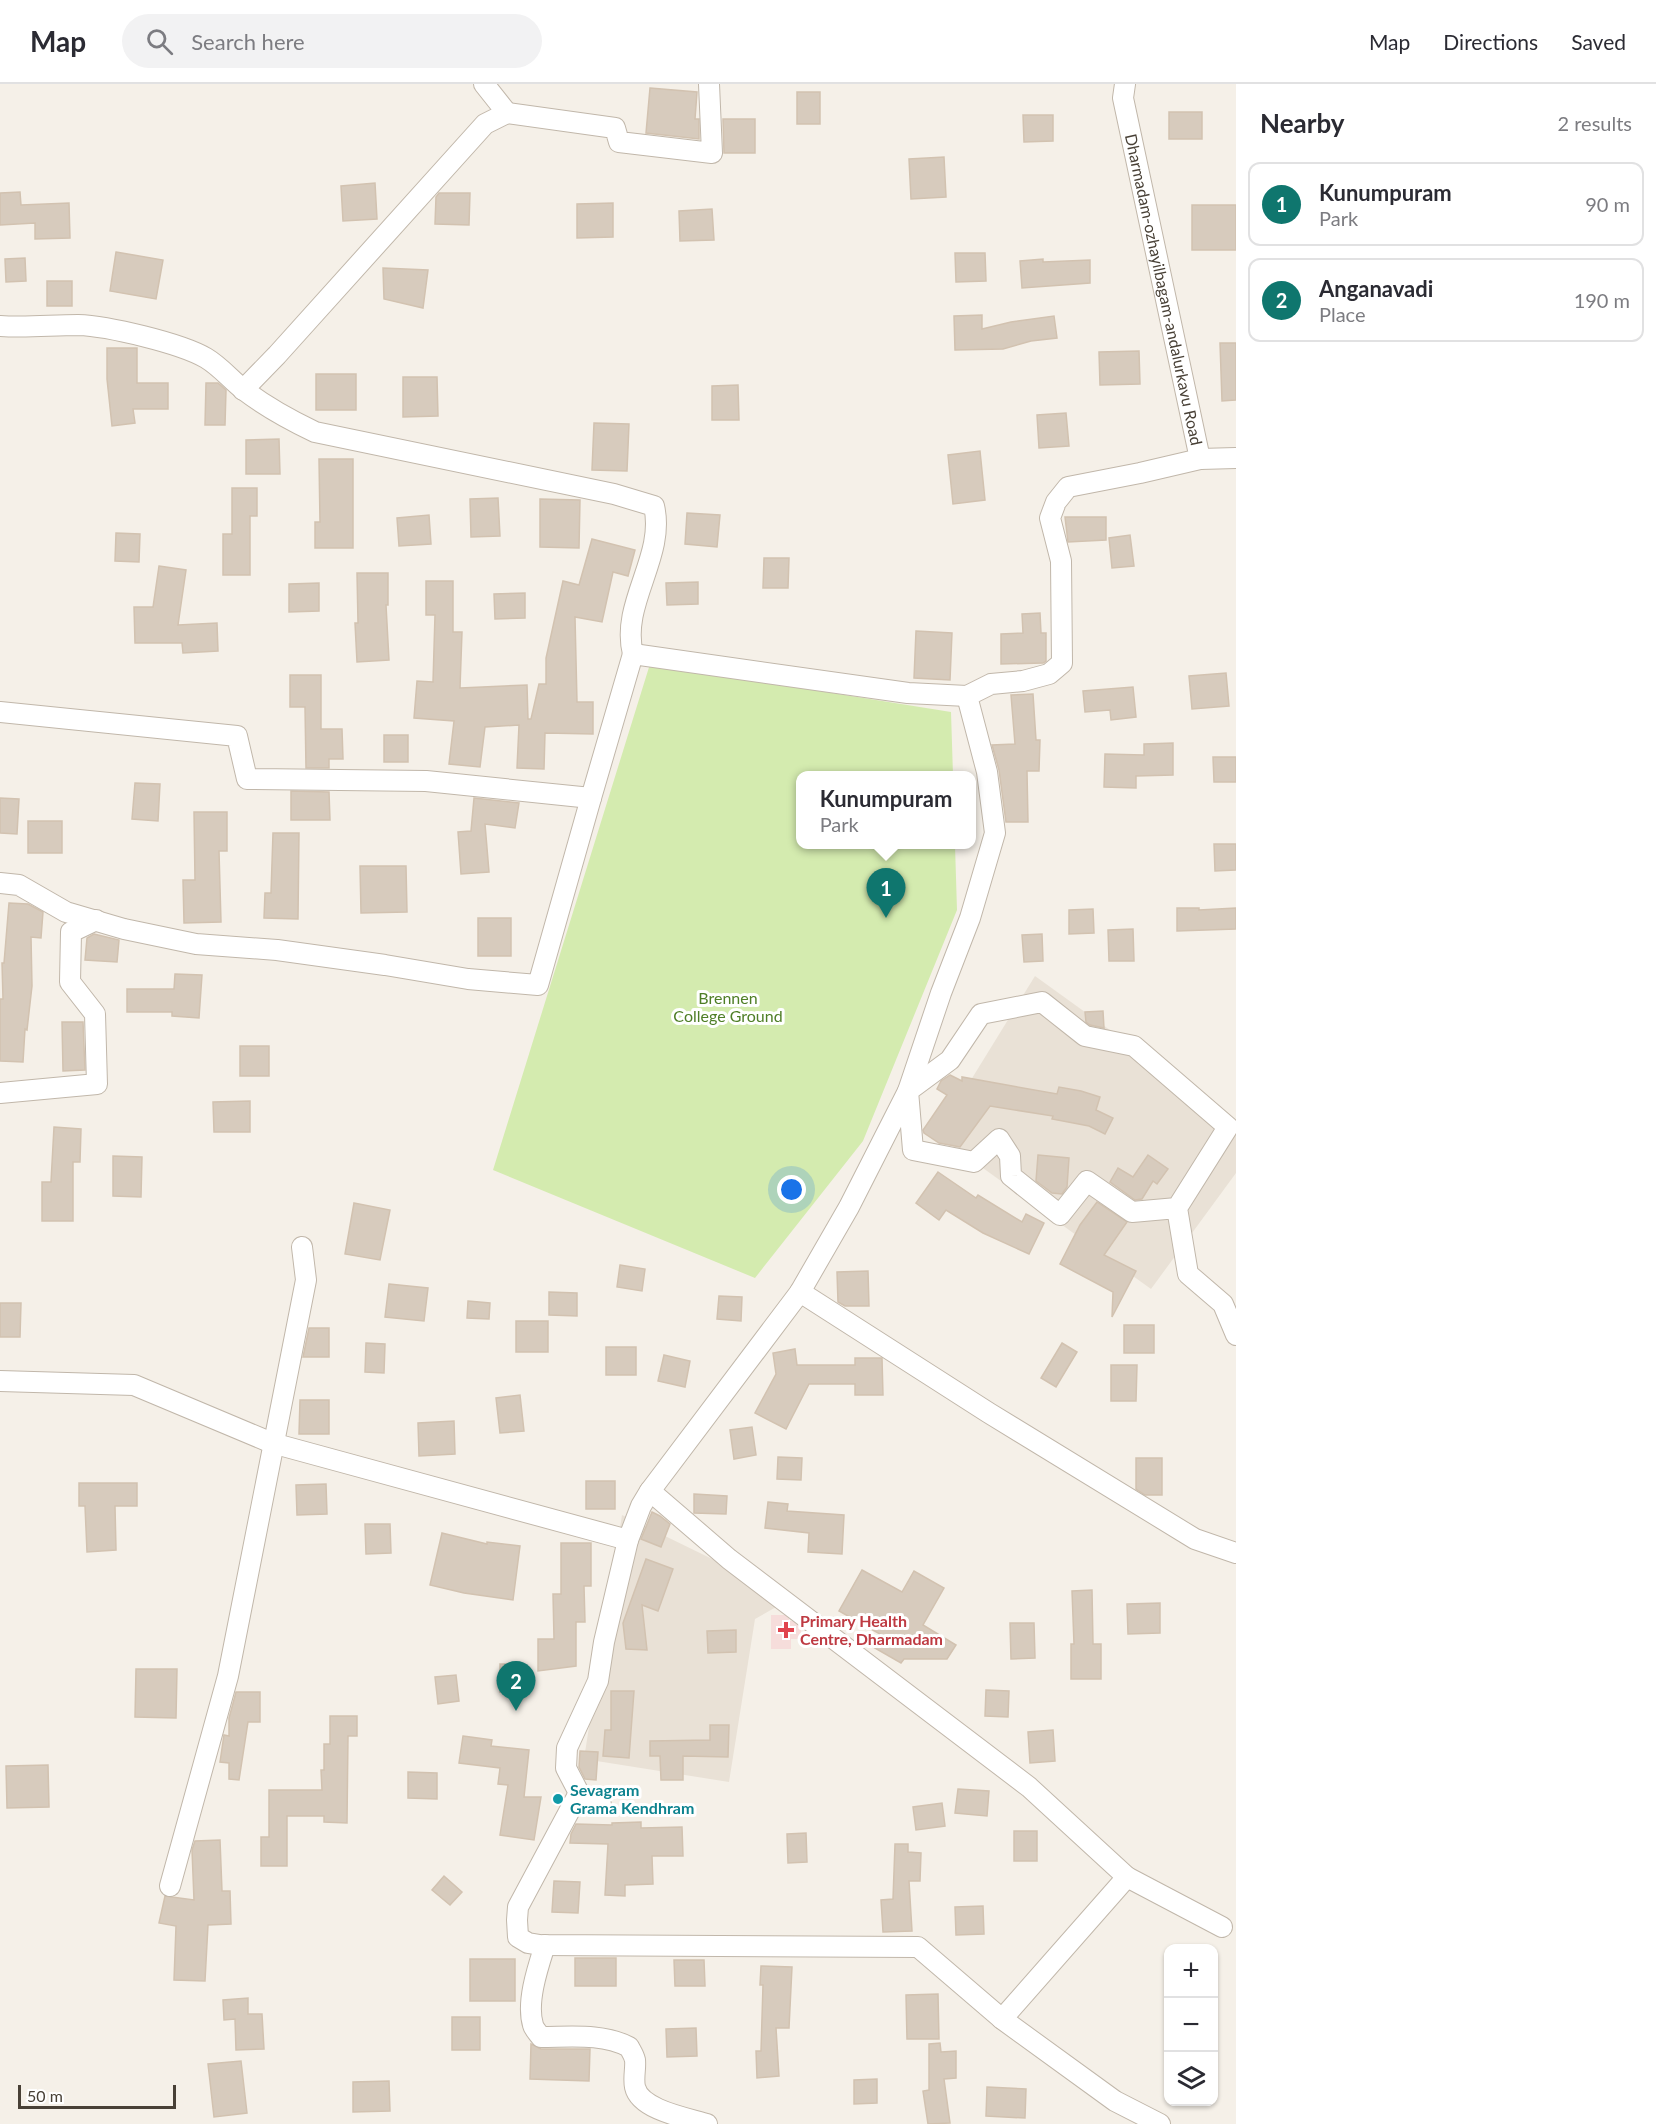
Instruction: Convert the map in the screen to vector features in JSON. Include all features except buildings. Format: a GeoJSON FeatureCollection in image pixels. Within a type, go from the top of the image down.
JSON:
{"type":"FeatureCollection","features":[{"type":"Feature","properties":{"kind":"street"},"geometry":{"type":"LineString","coordinates":[[484,84],[507,113]]}},
{"type":"Feature","properties":{"kind":"street"},"geometry":{"type":"LineString","coordinates":[[243,390],[485,124],[507,113],[615,128],[619,142],[712,153],[709,84]]}},
{"type":"Feature","properties":{"kind":"street","name":"Dharmadam-ozhayilbagam-andalurkavu Road"},"geometry":{"type":"LineString","coordinates":[[1125,84],[1123,98],[1200,459],[1236,458]]}},
{"type":"Feature","properties":{"kind":"street"},"geometry":{"type":"LineString","coordinates":[[0,326],[33,328],[79,325],[115,330],[169,344],[206,358],[229,375],[243,390],[284,417],[315,432],[614,494],[654,506],[657,521],[655,545],[630,624],[630,644],[633,654],[538,985],[468,980],[385,965],[277,950],[196,944],[124,929],[66,912],[19,885],[0,883]]}},
{"type":"Feature","properties":{"kind":"street"},"geometry":{"type":"LineString","coordinates":[[633,654],[908,693],[968,696],[990,684],[1023,681],[1049,674],[1062,663],[1061,561],[1050,518],[1056,502],[1068,487],[1200,459]]}},
{"type":"Feature","properties":{"kind":"street"},"geometry":{"type":"LineString","coordinates":[[601,1805],[579,1793],[566,1768],[567,1748],[597,1681],[628,1540],[641,1506],[800,1292],[849,1207],[908,1091],[941,993],[970,918],[995,833],[987,772],[968,696]]}},
{"type":"Feature","properties":{"kind":"street"},"geometry":{"type":"LineString","coordinates":[[0,712],[237,736],[248,779],[426,781],[591,798]]}},
{"type":"Feature","properties":{"kind":"street"},"geometry":{"type":"LineString","coordinates":[[0,1093],[97,1084],[95,1014],[70,982],[71,932],[96,920]]}},
{"type":"Feature","properties":{"kind":"street"},"geometry":{"type":"LineString","coordinates":[[908,1091],[950,1060],[981,1014],[1042,1002],[1085,1036],[1134,1046],[1232,1131],[1177,1208],[1188,1274],[1223,1304],[1236,1335]]}},
{"type":"Feature","properties":{"kind":"street"},"geometry":{"type":"LineString","coordinates":[[908,1091],[913,1150],[974,1162],[999,1139],[1010,1156],[1011,1176],[1060,1215],[1088,1181],[1132,1212],[1177,1208]]}},
{"type":"Feature","properties":{"kind":"street"},"geometry":{"type":"LineString","coordinates":[[170,1886],[228,1676],[272,1443],[306,1280],[302,1247]]}},
{"type":"Feature","properties":{"kind":"street"},"geometry":{"type":"LineString","coordinates":[[800,1292],[989,1413],[1195,1539],[1236,1553]]}},
{"type":"Feature","properties":{"kind":"street"},"geometry":{"type":"LineString","coordinates":[[0,1381],[134,1385],[272,1443],[628,1540]]}},
{"type":"Feature","properties":{"kind":"street"},"geometry":{"type":"LineString","coordinates":[[650,1491],[729,1559],[1029,1787],[1127,1877],[1222,1927]]}},
{"type":"Feature","properties":{"kind":"street"},"geometry":{"type":"LineString","coordinates":[[579,1793],[518,1907],[518,1937],[528,1943],[545,1945],[918,1947],[1002,2019],[1115,2101],[1160,2124]]}},
{"type":"Feature","properties":{"kind":"street"},"geometry":{"type":"LineString","coordinates":[[1002,2019],[1127,1877]]}},
{"type":"Feature","properties":{"kind":"street"},"geometry":{"type":"LineString","coordinates":[[545,1945],[535,1975],[531,2011],[533,2027],[541,2037],[600,2038],[619,2041],[629,2047],[635,2061],[633,2075],[635,2091],[642,2101],[707,2124]]}},
{"type":"Feature","properties":{"kind":"shaded area"},"geometry":{"type":"Polygon","coordinates":[[[1035,976],[1236,1121],[1236,1173],[1151,1289],[937,1135],[1035,976]]]}},
{"type":"Feature","properties":{"kind":"shaded area"},"geometry":{"type":"Polygon","coordinates":[[[622,1515],[792,1598],[755,1619],[729,1782],[584,1759],[622,1515]]]}},
{"type":"Feature","properties":{"kind":"shaded area","name":"Primary Health Centre, Dharmadam"},"geometry":{"type":"Polygon","coordinates":[[[771,1615],[789,1615],[789,1621],[801,1621],[801,1639],[791,1639],[791,1649],[771,1649],[771,1615]]]}},
{"type":"Feature","properties":{"kind":"green space","name":"Brennen College Ground"},"geometry":{"type":"Polygon","coordinates":[[[650,664],[951,712],[953,771],[796,771],[796,849],[955,849],[957,910],[863,1141],[755,1278],[493,1170],[650,664]]]}},
{"type":"Feature","properties":{"kind":"place","name":"Kunumpuram"},"geometry":{"type":"Point","coordinates":[886,918]}},
{"type":"Feature","properties":{"kind":"place","name":"Primary Health Centre, Dharmadam"},"geometry":{"type":"Point","coordinates":[786,1630]}},
{"type":"Feature","properties":{"kind":"place","name":"Anganavadi"},"geometry":{"type":"Point","coordinates":[516,1711]}},
{"type":"Feature","properties":{"kind":"place","name":"Sevagram Grama Kendhram"},"geometry":{"type":"Point","coordinates":[558,1799]}}]}
